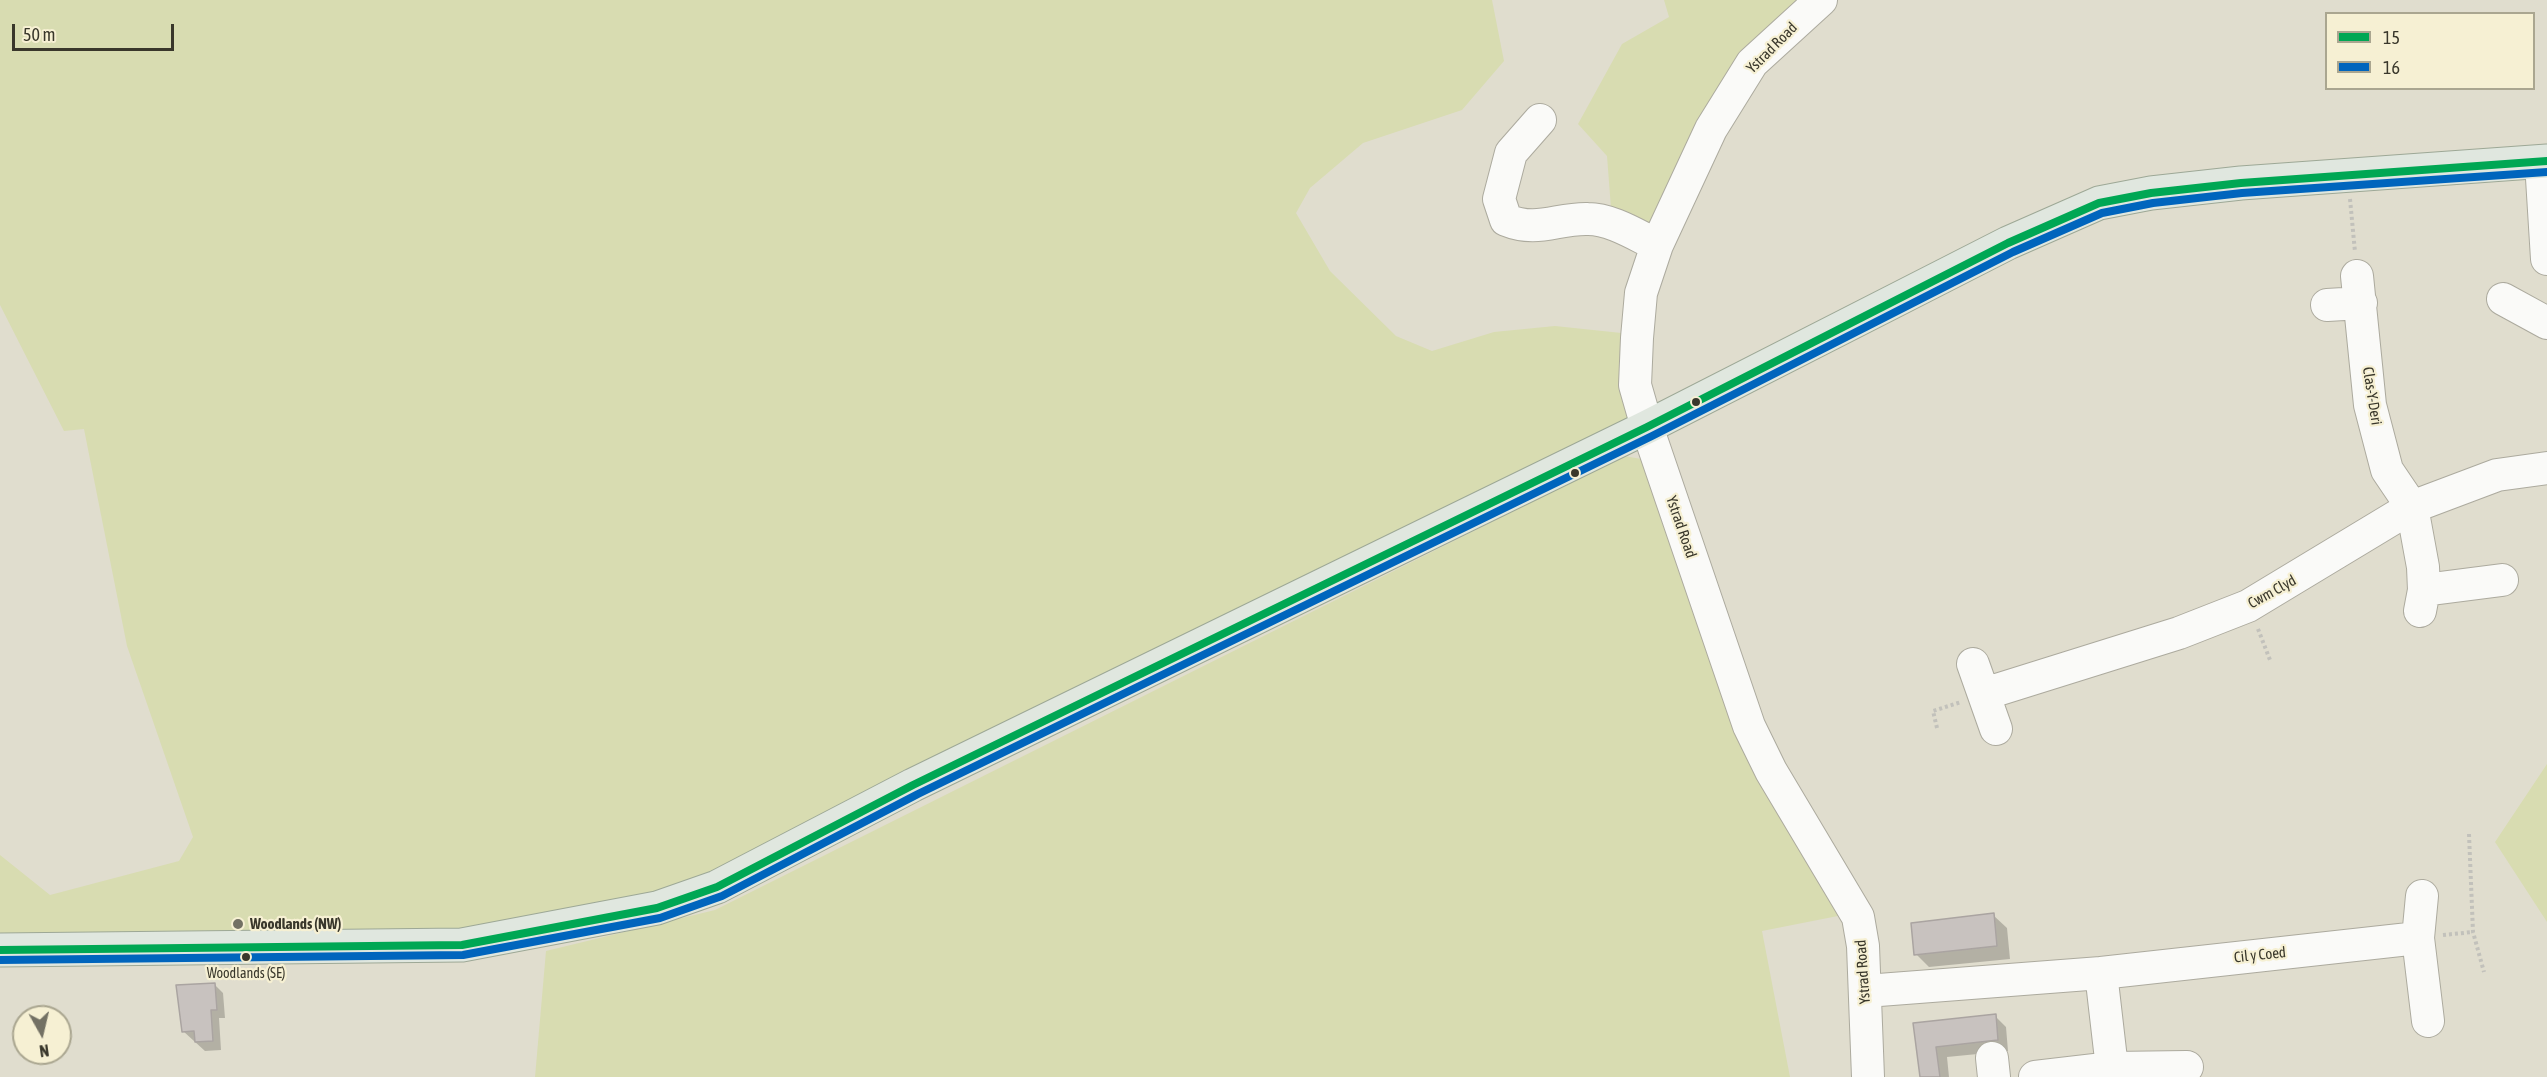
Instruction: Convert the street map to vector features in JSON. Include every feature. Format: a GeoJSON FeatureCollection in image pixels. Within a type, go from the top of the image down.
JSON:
{"type":"FeatureCollection","features":[{"type":"Feature","properties":{"kind":"main road"},"geometry":{"type":"LineString","coordinates":[[0,950],[462,945],[657,908],[717,887],[913,785],[1647,427],[2008,243],[2100,202],[2151,193],[2241,183],[2544,161]]}},
{"type":"Feature","properties":{"kind":"street","name":"Ystrad Road"},"geometry":{"type":"LineString","coordinates":[[1821,0],[1752,63],[1711,129],[1657,245],[1641,293],[1636,338],[1635,385],[1647,427],[1749,726],[1771,771],[1858,917],[1866,991],[1868,1077]]}},
{"type":"Feature","properties":{"kind":"street"},"geometry":{"type":"LineString","coordinates":[[1540,120],[1511,153],[1499,199],[1506,220],[1533,227],[1586,218],[1602,220],[1657,245]]}},
{"type":"Feature","properties":{"kind":"street"},"geometry":{"type":"LineString","coordinates":[[2544,161],[2547,259]]}},
{"type":"Feature","properties":{"kind":"street"},"geometry":{"type":"LineString","coordinates":[[2327,305],[2359,290]]}},
{"type":"Feature","properties":{"kind":"street","name":"Clas-Y-Deri"},"geometry":{"type":"LineString","coordinates":[[2359,290],[2370,405],[2387,470],[2412,507]]}},
{"type":"Feature","properties":{"kind":"street"},"geometry":{"type":"LineString","coordinates":[[2503,299],[2547,323]]}},
{"type":"Feature","properties":{"kind":"street","name":"Cwm Clyd"},"geometry":{"type":"LineString","coordinates":[[1984,694],[2179,633],[2248,606],[2412,507],[2497,475],[2547,468]]}},
{"type":"Feature","properties":{"kind":"street"},"geometry":{"type":"LineString","coordinates":[[2412,507],[2423,567],[2422,600],[2502,580]]}},
{"type":"Feature","properties":{"kind":"street"},"geometry":{"type":"LineString","coordinates":[[1973,664],[1996,729]]}},
{"type":"Feature","properties":{"kind":"street"},"geometry":{"type":"LineString","coordinates":[[2422,896],[2418,938],[2428,1021]]}},
{"type":"Feature","properties":{"kind":"street","name":"Cil y Coed"},"geometry":{"type":"LineString","coordinates":[[1866,991],[2101,972],[2418,938]]}},
{"type":"Feature","properties":{"kind":"street"},"geometry":{"type":"LineString","coordinates":[[2101,972],[2112,1068]]}},
{"type":"Feature","properties":{"kind":"street"},"geometry":{"type":"LineString","coordinates":[[2035,1077],[2112,1068],[2187,1067]]}},
{"type":"Feature","properties":{"kind":"path"},"geometry":{"type":"LineString","coordinates":[[2348,177],[2359,290]]}},
{"type":"Feature","properties":{"kind":"path"},"geometry":{"type":"LineString","coordinates":[[2248,606],[2270,660]]}},
{"type":"Feature","properties":{"kind":"path"},"geometry":{"type":"LineString","coordinates":[[1937,728],[1933,711],[1984,694]]}},
{"type":"Feature","properties":{"kind":"path"},"geometry":{"type":"LineString","coordinates":[[2469,834],[2473,932],[2484,972]]}},
{"type":"Feature","properties":{"kind":"green space"},"geometry":{"type":"Polygon","coordinates":[[[0,0],[1492,0],[1504,61],[1462,110],[1363,143],[1310,188],[1296,213],[1330,271],[1396,336],[1432,351],[1494,332],[1555,326],[1631,334],[1635,417],[712,876],[658,895],[463,935],[0,941],[0,855],[50,895],[179,861],[193,837],[127,646],[84,429],[64,431],[0,305],[0,0]]]}},
{"type":"Feature","properties":{"kind":"green space"},"geometry":{"type":"Polygon","coordinates":[[[1664,0],[1811,0],[1655,236],[1612,221],[1607,156],[1578,124],[1622,44],[1669,17],[1664,0]]]}},
{"type":"Feature","properties":{"kind":"green space"},"geometry":{"type":"Polygon","coordinates":[[[1624,456],[1647,460],[1747,729],[1848,914],[1762,931],[1790,1077],[535,1077],[546,951],[715,910],[1624,456]]]}},
{"type":"Feature","properties":{"kind":"green space"},"geometry":{"type":"Polygon","coordinates":[[[2547,764],[2547,922],[2495,842],[2547,764]]]}},
{"type":"Feature","properties":{"kind":"building"},"geometry":{"type":"Polygon","coordinates":[[[1994,913],[1997,946],[1914,955],[1911,923],[1994,913]]]}},
{"type":"Feature","properties":{"kind":"building"},"geometry":{"type":"Polygon","coordinates":[[[215,983],[217,1010],[211,1010],[213,1041],[195,1042],[194,1031],[182,1032],[176,985],[215,983]]]}},
{"type":"Feature","properties":{"kind":"building"},"geometry":{"type":"Polygon","coordinates":[[[1996,1014],[1998,1040],[1936,1047],[1940,1077],[1920,1077],[1913,1023],[1996,1014]]]}},
{"type":"Feature","properties":{"kind":"transit line","name":"15"},"geometry":{"type":"LineString","coordinates":[[0,950],[462,945],[657,908],[717,887],[913,785],[1647,427],[2008,243],[2099,203],[2151,193],[2241,183],[2547,161]]}},
{"type":"Feature","properties":{"kind":"transit line","name":"16"},"geometry":{"type":"LineString","coordinates":[[0,960],[463,955],[660,918],[722,896],[918,794],[1652,436],[2013,252],[2102,213],[2153,203],[2242,193],[2547,172]]}},
{"type":"Feature","properties":{"kind":"place","name":"Woodlands (NW)"},"geometry":{"type":"Point","coordinates":[238,924]}},
{"type":"Feature","properties":{"kind":"place","name":"Woodlands (SE)"},"geometry":{"type":"Point","coordinates":[246,957]}}]}
